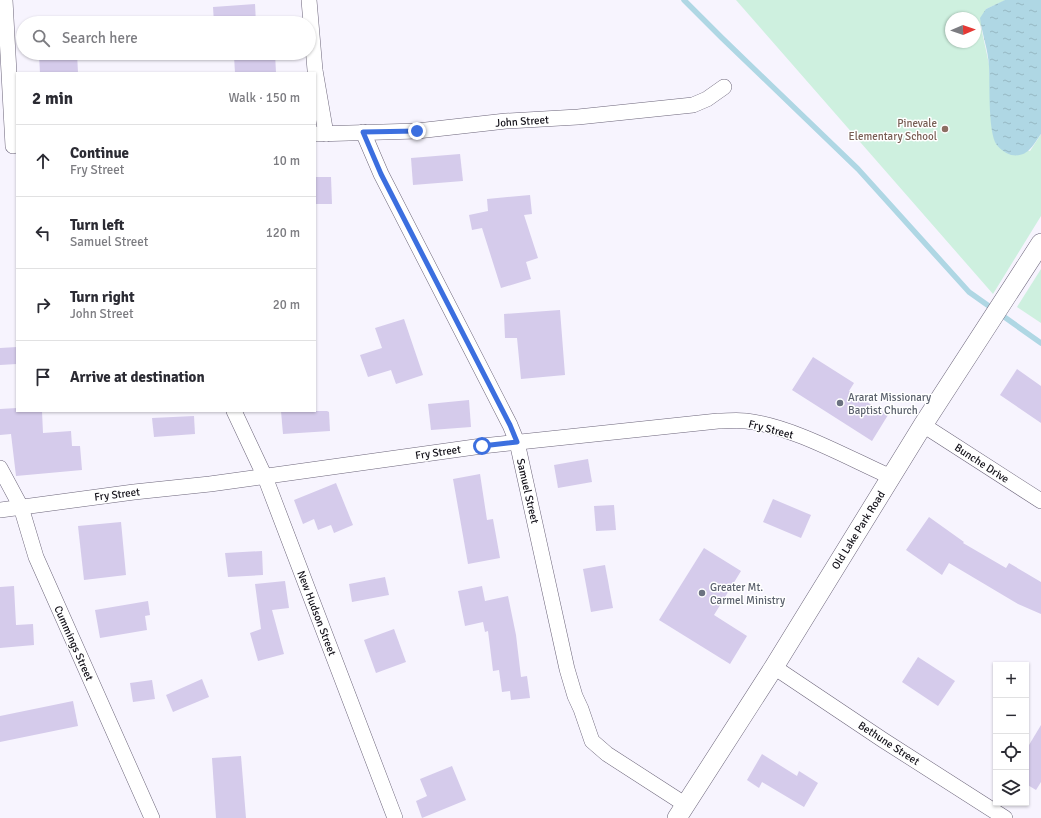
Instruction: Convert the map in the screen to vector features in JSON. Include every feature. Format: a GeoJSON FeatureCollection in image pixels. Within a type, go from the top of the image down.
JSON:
{"type":"FeatureCollection","features":[{"type":"Feature","properties":{"kind":"street"},"geometry":{"type":"LineString","coordinates":[[5,0],[10,147]]}},
{"type":"Feature","properties":{"kind":"street"},"geometry":{"type":"LineString","coordinates":[[309,0],[310,16]]}},
{"type":"Feature","properties":{"kind":"street"},"geometry":{"type":"LineString","coordinates":[[314,60],[315,72]]}},
{"type":"Feature","properties":{"kind":"street"},"geometry":{"type":"LineString","coordinates":[[316,83],[320,134]]}},
{"type":"Feature","properties":{"kind":"street","name":"John Street"},"geometry":{"type":"LineString","coordinates":[[320,134],[417,131],[506,121],[578,117],[693,106],[707,99],[724,87]]}},
{"type":"Feature","properties":{"kind":"street","name":"Samuel Street"},"geometry":{"type":"LineString","coordinates":[[363,132],[381,174],[510,425],[517,442],[567,669],[575,696],[582,709],[592,741],[682,811]]}},
{"type":"Feature","properties":{"kind":"street","name":"Old Lake Park Road"},"geometry":{"type":"LineString","coordinates":[[682,811],[774,667],[923,425],[1041,243]]}},
{"type":"Feature","properties":{"kind":"street","name":"New Hudson Street"},"geometry":{"type":"LineString","coordinates":[[234,412],[264,477],[395,818]]}},
{"type":"Feature","properties":{"kind":"street","name":"Fry Street"},"geometry":{"type":"LineString","coordinates":[[0,510],[264,477],[386,458],[517,442],[718,421],[746,421],[770,426],[804,438],[891,477]]}},
{"type":"Feature","properties":{"kind":"street","name":"Bunche Drive"},"geometry":{"type":"LineString","coordinates":[[923,425],[1041,501]]}},
{"type":"Feature","properties":{"kind":"street","name":"Cummings Street"},"geometry":{"type":"LineString","coordinates":[[0,468],[21,507],[36,557],[152,818]]}},
{"type":"Feature","properties":{"kind":"street","name":"Bethune Street"},"geometry":{"type":"LineString","coordinates":[[774,667],[1005,818]]}},
{"type":"Feature","properties":{"kind":"green space","name":"Pinevale Elementary School"},"geometry":{"type":"Polygon","coordinates":[[[736,0],[1006,0],[986,9],[981,27],[989,64],[993,127],[996,142],[1030,151],[1041,134],[1041,216],[993,294],[736,0]]]}},
{"type":"Feature","properties":{"kind":"green space"},"geometry":{"type":"Polygon","coordinates":[[[1041,269],[1041,323],[1017,307],[1041,269]]]}},
{"type":"Feature","properties":{"kind":"water"},"geometry":{"type":"Polygon","coordinates":[[[1005,0],[1041,0],[1041,134],[1029,150],[1022,155],[1011,155],[1004,152],[996,144],[993,134],[990,115],[989,66],[981,23],[981,16],[986,9],[1005,0]]]}},
{"type":"Feature","properties":{"kind":"building"},"geometry":{"type":"Polygon","coordinates":[[[255,4],[256,16],[214,16],[213,7],[255,4]]]}},
{"type":"Feature","properties":{"kind":"building"},"geometry":{"type":"Polygon","coordinates":[[[39,60],[77,60],[78,72],[40,72],[39,60]]]}},
{"type":"Feature","properties":{"kind":"building"},"geometry":{"type":"Polygon","coordinates":[[[234,60],[275,60],[276,72],[235,72],[234,60]]]}},
{"type":"Feature","properties":{"kind":"building"},"geometry":{"type":"Polygon","coordinates":[[[460,154],[463,181],[413,185],[411,158],[460,154]]]}},
{"type":"Feature","properties":{"kind":"building"},"geometry":{"type":"Polygon","coordinates":[[[316,177],[331,177],[332,204],[316,204],[316,177]]]}},
{"type":"Feature","properties":{"kind":"building"},"geometry":{"type":"Polygon","coordinates":[[[530,195],[532,214],[524,215],[538,258],[526,262],[531,279],[501,288],[482,228],[472,230],[469,215],[488,211],[487,199],[530,195]]]}},
{"type":"Feature","properties":{"kind":"building"},"geometry":{"type":"Polygon","coordinates":[[[560,310],[565,375],[521,379],[517,338],[505,338],[504,314],[560,310]]]}},
{"type":"Feature","properties":{"kind":"building"},"geometry":{"type":"Polygon","coordinates":[[[404,319],[423,375],[396,384],[391,370],[368,377],[360,355],[382,348],[375,328],[404,319]]]}},
{"type":"Feature","properties":{"kind":"building"},"geometry":{"type":"Polygon","coordinates":[[[16,347],[16,364],[0,365],[0,348],[16,347]]]}},
{"type":"Feature","properties":{"kind":"building","name":"Ararat Missionary Baptist Church"},"geometry":{"type":"Polygon","coordinates":[[[813,357],[854,383],[849,391],[888,415],[872,441],[792,390],[813,357]]]}},
{"type":"Feature","properties":{"kind":"building"},"geometry":{"type":"Polygon","coordinates":[[[1017,369],[1041,386],[1041,423],[1000,395],[1017,369]]]}},
{"type":"Feature","properties":{"kind":"building"},"geometry":{"type":"Polygon","coordinates":[[[469,400],[471,427],[431,430],[428,404],[469,400]]]}},
{"type":"Feature","properties":{"kind":"building"},"geometry":{"type":"Polygon","coordinates":[[[16,408],[16,412],[42,412],[43,433],[71,431],[72,446],[80,446],[82,470],[16,476],[11,434],[0,435],[0,409],[16,408]]]}},
{"type":"Feature","properties":{"kind":"building"},"geometry":{"type":"Polygon","coordinates":[[[281,412],[329,412],[330,431],[283,434],[281,412]]]}},
{"type":"Feature","properties":{"kind":"building"},"geometry":{"type":"Polygon","coordinates":[[[194,416],[195,434],[154,437],[152,418],[194,416]]]}},
{"type":"Feature","properties":{"kind":"building"},"geometry":{"type":"Polygon","coordinates":[[[588,459],[592,482],[558,488],[554,465],[588,459]]]}},
{"type":"Feature","properties":{"kind":"building"},"geometry":{"type":"Polygon","coordinates":[[[480,474],[487,520],[493,519],[500,558],[468,564],[453,479],[480,474]]]}},
{"type":"Feature","properties":{"kind":"building"},"geometry":{"type":"Polygon","coordinates":[[[336,483],[353,525],[334,533],[331,525],[318,530],[314,519],[303,524],[294,500],[336,483]]]}},
{"type":"Feature","properties":{"kind":"building"},"geometry":{"type":"Polygon","coordinates":[[[773,499],[811,515],[801,538],[763,522],[773,499]]]}},
{"type":"Feature","properties":{"kind":"building"},"geometry":{"type":"Polygon","coordinates":[[[614,505],[616,530],[596,531],[594,506],[614,505]]]}},
{"type":"Feature","properties":{"kind":"building"},"geometry":{"type":"Polygon","coordinates":[[[929,517],[964,542],[963,543],[1006,568],[1009,563],[1041,582],[1041,614],[1018,604],[949,563],[942,575],[906,550],[929,517]]]}},
{"type":"Feature","properties":{"kind":"building"},"geometry":{"type":"Polygon","coordinates":[[[121,522],[126,575],[84,580],[78,526],[121,522]]]}},
{"type":"Feature","properties":{"kind":"building","name":"Greater Mt. Carmel Ministry"},"geometry":{"type":"Polygon","coordinates":[[[704,548],[741,571],[714,615],[747,636],[730,664],[659,620],[704,548]]]}},
{"type":"Feature","properties":{"kind":"building"},"geometry":{"type":"Polygon","coordinates":[[[262,551],[263,575],[228,577],[225,553],[262,551]]]}},
{"type":"Feature","properties":{"kind":"building"},"geometry":{"type":"Polygon","coordinates":[[[605,565],[613,608],[591,612],[583,569],[605,565]]]}},
{"type":"Feature","properties":{"kind":"building"},"geometry":{"type":"Polygon","coordinates":[[[385,577],[389,595],[352,602],[349,584],[385,577]]]}},
{"type":"Feature","properties":{"kind":"building"},"geometry":{"type":"Polygon","coordinates":[[[285,581],[289,608],[272,610],[284,654],[258,661],[250,633],[261,629],[255,584],[285,581]]]}},
{"type":"Feature","properties":{"kind":"building"},"geometry":{"type":"Polygon","coordinates":[[[14,586],[16,625],[33,624],[34,645],[0,648],[0,587],[14,586]]]}},
{"type":"Feature","properties":{"kind":"building"},"geometry":{"type":"Polygon","coordinates":[[[482,586],[485,601],[508,596],[516,635],[521,677],[527,676],[530,698],[511,700],[510,691],[502,692],[499,670],[493,671],[488,631],[485,632],[483,622],[465,626],[458,591],[482,586]]]}},
{"type":"Feature","properties":{"kind":"building"},"geometry":{"type":"Polygon","coordinates":[[[148,601],[150,615],[145,616],[147,630],[100,638],[95,610],[148,601]]]}},
{"type":"Feature","properties":{"kind":"building"},"geometry":{"type":"Polygon","coordinates":[[[394,629],[406,662],[376,673],[364,640],[394,629]]]}},
{"type":"Feature","properties":{"kind":"building"},"geometry":{"type":"Polygon","coordinates":[[[918,657],[955,681],[938,706],[902,682],[918,657]]]}},
{"type":"Feature","properties":{"kind":"building"},"geometry":{"type":"Polygon","coordinates":[[[202,679],[209,697],[173,712],[166,695],[202,679]]]}},
{"type":"Feature","properties":{"kind":"building"},"geometry":{"type":"Polygon","coordinates":[[[152,680],[155,699],[133,702],[130,683],[152,680]]]}},
{"type":"Feature","properties":{"kind":"building"},"geometry":{"type":"Polygon","coordinates":[[[73,701],[78,726],[0,742],[0,716],[73,701]]]}},
{"type":"Feature","properties":{"kind":"building"},"geometry":{"type":"Polygon","coordinates":[[[1041,725],[1041,782],[1036,790],[1029,786],[1029,745],[1041,725]]]}},
{"type":"Feature","properties":{"kind":"building"},"geometry":{"type":"Polygon","coordinates":[[[762,754],[797,776],[799,771],[818,783],[804,807],[762,782],[759,788],[747,780],[762,754]]]}},
{"type":"Feature","properties":{"kind":"building"},"geometry":{"type":"Polygon","coordinates":[[[241,756],[246,818],[216,818],[212,758],[241,756]]]}},
{"type":"Feature","properties":{"kind":"building"},"geometry":{"type":"Polygon","coordinates":[[[452,766],[466,800],[422,818],[416,801],[427,796],[420,779],[452,766]]]}},
{"type":"Feature","properties":{"kind":"waterway"},"geometry":{"type":"LineString","coordinates":[[684,0],[858,169],[969,292],[1041,343]]}},
{"type":"Feature","properties":{"kind":"place","name":"Pinevale Elementary School"},"geometry":{"type":"Point","coordinates":[945,129]}},
{"type":"Feature","properties":{"kind":"place","name":"Ararat Missionary Baptist Church"},"geometry":{"type":"Point","coordinates":[840,403]}},
{"type":"Feature","properties":{"kind":"place","name":"Greater Mt. Carmel Ministry"},"geometry":{"type":"Point","coordinates":[702,593]}},
{"type":"Feature","properties":{"kind":"route"},"geometry":{"type":"LineString","coordinates":[[417,131],[363,132],[381,174],[510,425],[517,442],[482,446]]}}]}
